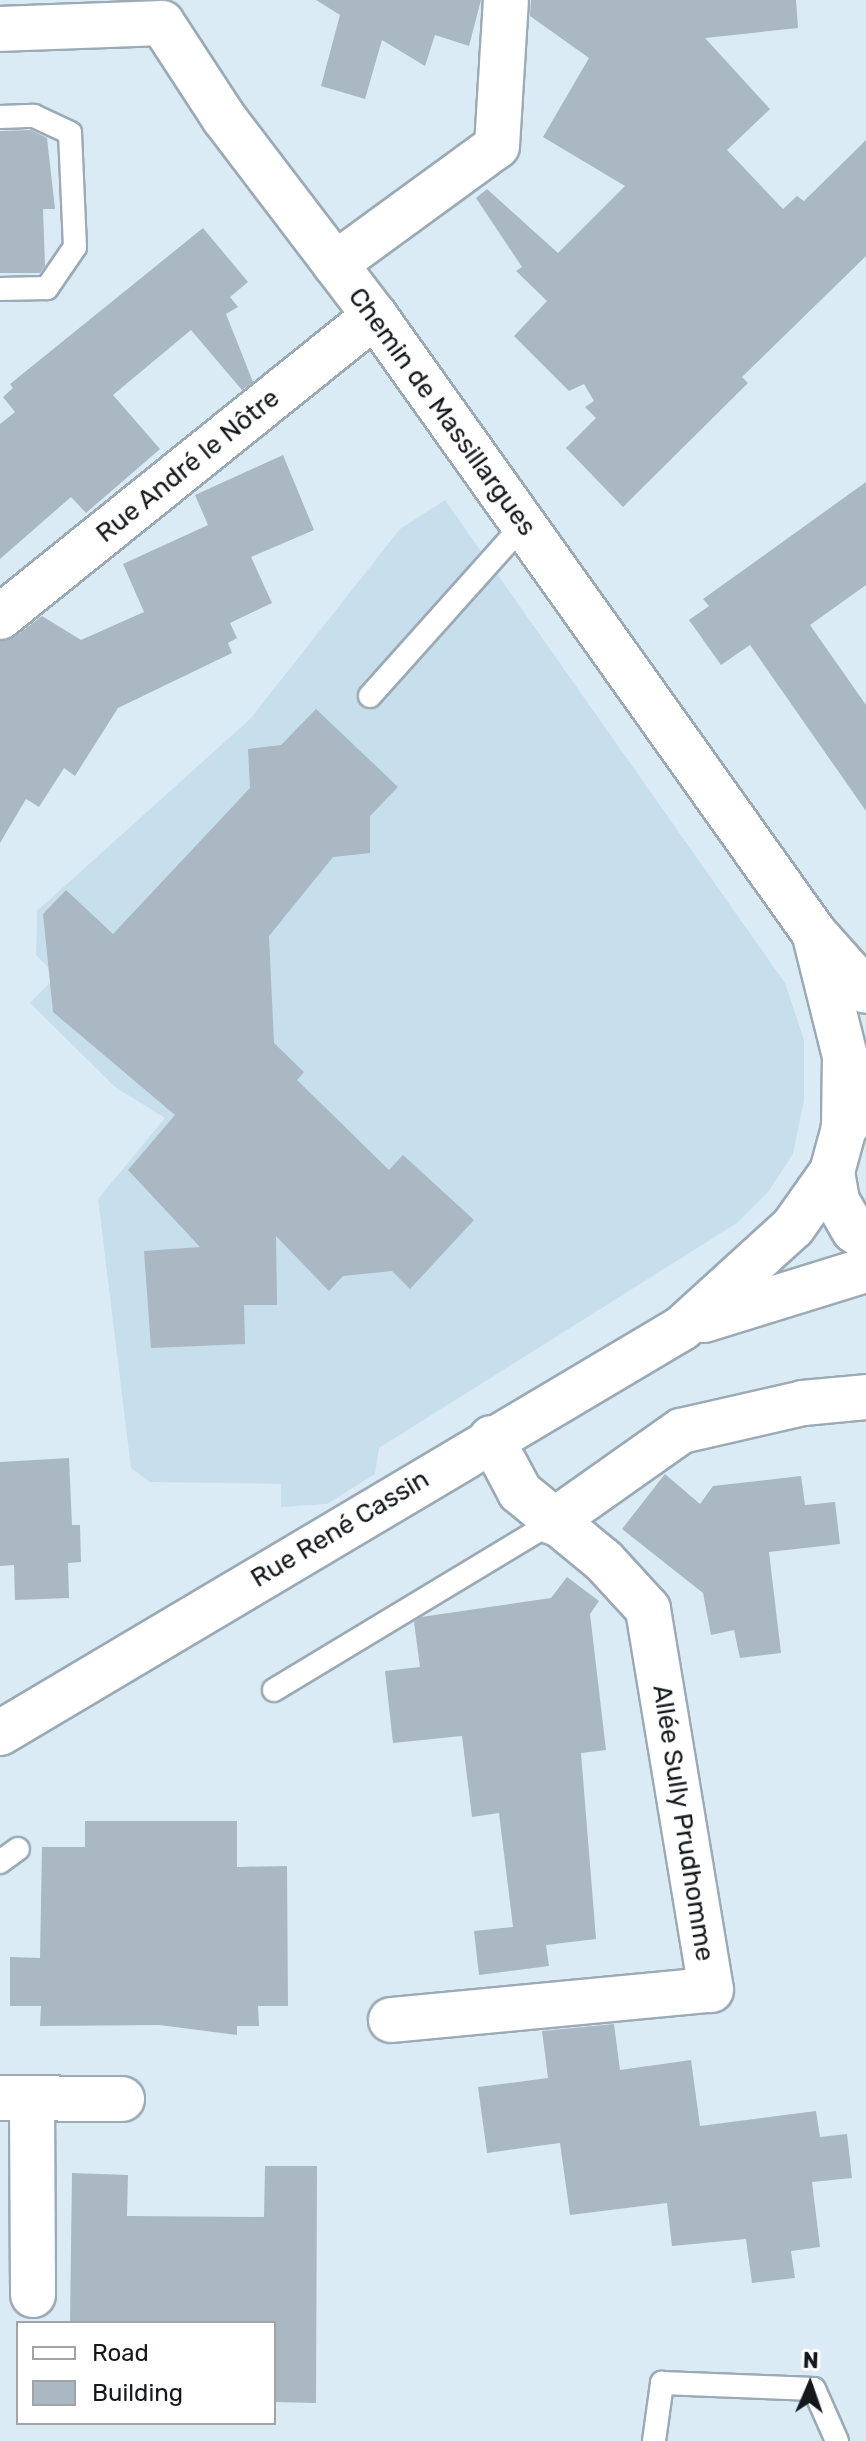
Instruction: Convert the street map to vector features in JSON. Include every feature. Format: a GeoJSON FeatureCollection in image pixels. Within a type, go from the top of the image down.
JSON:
{"type":"FeatureCollection","features":[{"type":"Feature","properties":{"kind":"street"},"geometry":{"type":"LineString","coordinates":[[335,264],[497,146],[506,0]]}},
{"type":"Feature","properties":{"kind":"street","name":"Chemin de Massillargues"},"geometry":{"type":"LineString","coordinates":[[0,29],[168,12],[224,118],[375,316],[815,934],[866,991]]}},
{"type":"Feature","properties":{"kind":"street","name":"Rue André le Nôtre"},"geometry":{"type":"LineString","coordinates":[[0,617],[375,316]]}},
{"type":"Feature","properties":{"kind":"street","name":"Chemin de Massillargues"},"geometry":{"type":"LineString","coordinates":[[815,934],[845,1056],[855,1116],[832,1172]]}},
{"type":"Feature","properties":{"kind":"street"},"geometry":{"type":"LineString","coordinates":[[832,1172],[837,1201],[854,1230],[866,1239]]}},
{"type":"Feature","properties":{"kind":"street","name":"Rue René Cassin"},"geometry":{"type":"LineString","coordinates":[[0,1733],[491,1438],[682,1328],[793,1227],[832,1172]]}},
{"type":"Feature","properties":{"kind":"street","name":"Rue René Cassin"},"geometry":{"type":"LineString","coordinates":[[682,1328],[866,1270]]}},
{"type":"Feature","properties":{"kind":"street"},"geometry":{"type":"LineString","coordinates":[[552,1522],[681,1431],[803,1403],[866,1397]]}},
{"type":"Feature","properties":{"kind":"street","name":"Allée Sully Prudhomme"},"geometry":{"type":"LineString","coordinates":[[391,2020],[711,1990],[648,1609],[604,1561],[552,1522],[520,1492],[491,1438]]}},
{"type":"Feature","properties":{"kind":"street"},"geometry":{"type":"LineString","coordinates":[[33,2295],[16,2098],[122,2099]]}},
{"type":"Feature","properties":{"kind":"lane"},"geometry":{"type":"LineString","coordinates":[[0,117],[34,116],[70,133],[75,247],[47,288],[0,289]]}},
{"type":"Feature","properties":{"kind":"lane"},"geometry":{"type":"LineString","coordinates":[[370,696],[524,524]]}},
{"type":"Feature","properties":{"kind":"lane"},"geometry":{"type":"LineString","coordinates":[[274,1690],[552,1522]]}},
{"type":"Feature","properties":{"kind":"lane"},"geometry":{"type":"LineString","coordinates":[[654,2441],[662,2383],[814,2389],[837,2441]]}},
{"type":"Feature","properties":{"kind":"shaded area"},"geometry":{"type":"Polygon","coordinates":[[[445,500],[785,983],[804,1040],[804,1100],[793,1154],[768,1192],[737,1223],[379,1448],[375,1474],[327,1504],[281,1507],[281,1484],[150,1482],[131,1468],[98,1199],[165,1118],[115,1087],[30,1003],[56,976],[36,955],[37,911],[250,719],[400,529],[445,500]]]}},
{"type":"Feature","properties":{"kind":"building"},"geometry":{"type":"Polygon","coordinates":[[[316,0],[481,0],[469,46],[435,35],[425,66],[382,40],[365,99],[321,86],[340,15],[316,0]]]}},
{"type":"Feature","properties":{"kind":"building"},"geometry":{"type":"Polygon","coordinates":[[[531,0],[796,0],[798,28],[705,38],[770,109],[727,150],[783,209],[797,196],[804,201],[866,140],[866,256],[742,377],[748,383],[623,507],[566,448],[596,418],[585,407],[594,401],[584,384],[569,391],[514,336],[547,301],[516,271],[522,267],[476,198],[487,189],[558,253],[625,186],[543,137],[589,58],[530,16],[531,0]]]}},
{"type":"Feature","properties":{"kind":"building"},"geometry":{"type":"Polygon","coordinates":[[[31,130],[47,138],[55,209],[43,209],[45,266],[40,273],[0,273],[0,131],[31,130]]]}},
{"type":"Feature","properties":{"kind":"building"},"geometry":{"type":"Polygon","coordinates":[[[203,228],[248,282],[230,297],[238,307],[226,314],[253,382],[242,390],[191,330],[113,395],[160,449],[86,513],[71,497],[0,559],[0,424],[15,412],[3,397],[13,388],[10,384],[203,228]]]}},
{"type":"Feature","properties":{"kind":"building"},"geometry":{"type":"Polygon","coordinates":[[[283,455],[314,530],[251,557],[272,603],[230,623],[237,638],[228,643],[232,653],[118,708],[75,776],[64,768],[39,807],[26,799],[0,843],[0,641],[16,636],[42,616],[81,640],[144,612],[123,564],[208,525],[195,495],[283,455]]]}},
{"type":"Feature","properties":{"kind":"building"},"geometry":{"type":"Polygon","coordinates":[[[866,482],[866,585],[810,625],[866,705],[866,811],[750,645],[721,665],[689,620],[709,606],[703,599],[866,482]]]}},
{"type":"Feature","properties":{"kind":"building"},"geometry":{"type":"Polygon","coordinates":[[[316,709],[398,787],[370,816],[370,853],[333,857],[269,936],[274,1043],[304,1072],[297,1080],[389,1170],[403,1155],[474,1220],[410,1289],[392,1271],[343,1276],[329,1291],[276,1236],[277,1305],[244,1305],[245,1344],[151,1348],[144,1251],[200,1247],[128,1170],[175,1115],[53,1012],[43,914],[66,890],[113,934],[250,788],[248,749],[281,745],[316,709]]]}},
{"type":"Feature","properties":{"kind":"building"},"geometry":{"type":"Polygon","coordinates":[[[69,1458],[72,1525],[80,1525],[81,1562],[68,1563],[69,1598],[15,1600],[14,1565],[0,1566],[0,1462],[69,1458]]]}},
{"type":"Feature","properties":{"kind":"building"},"geometry":{"type":"Polygon","coordinates":[[[665,1474],[700,1504],[713,1486],[801,1476],[805,1505],[835,1502],[840,1544],[769,1552],[781,1653],[740,1658],[734,1630],[711,1635],[703,1593],[622,1529],[665,1474]]]}},
{"type":"Feature","properties":{"kind":"building"},"geometry":{"type":"Polygon","coordinates":[[[567,1577],[599,1601],[590,1614],[606,1750],[581,1753],[596,1939],[546,1945],[549,1966],[479,1975],[474,1931],[513,1927],[499,1813],[472,1817],[462,1736],[393,1743],[385,1671],[420,1667],[414,1622],[421,1617],[551,1598],[567,1577]]]}},
{"type":"Feature","properties":{"kind":"building"},"geometry":{"type":"Polygon","coordinates":[[[85,1821],[237,1821],[237,1867],[287,1866],[288,2006],[258,2006],[259,2026],[237,2026],[237,2035],[159,2025],[40,2026],[41,2006],[10,2006],[10,1957],[40,1958],[42,1847],[85,1847],[85,1821]]]}},
{"type":"Feature","properties":{"kind":"building"},"geometry":{"type":"Polygon","coordinates":[[[614,2024],[620,2070],[691,2060],[700,2126],[816,2111],[820,2137],[847,2134],[852,2178],[812,2182],[820,2247],[791,2251],[795,2278],[752,2283],[746,2239],[672,2246],[667,2203],[570,2215],[560,2143],[487,2153],[478,2087],[548,2078],[542,2031],[614,2024]]]}},
{"type":"Feature","properties":{"kind":"building"},"geometry":{"type":"Polygon","coordinates":[[[265,2166],[317,2166],[316,2403],[276,2402],[276,2321],[70,2321],[72,2173],[128,2175],[127,2216],[264,2217],[265,2166]]]}}]}
